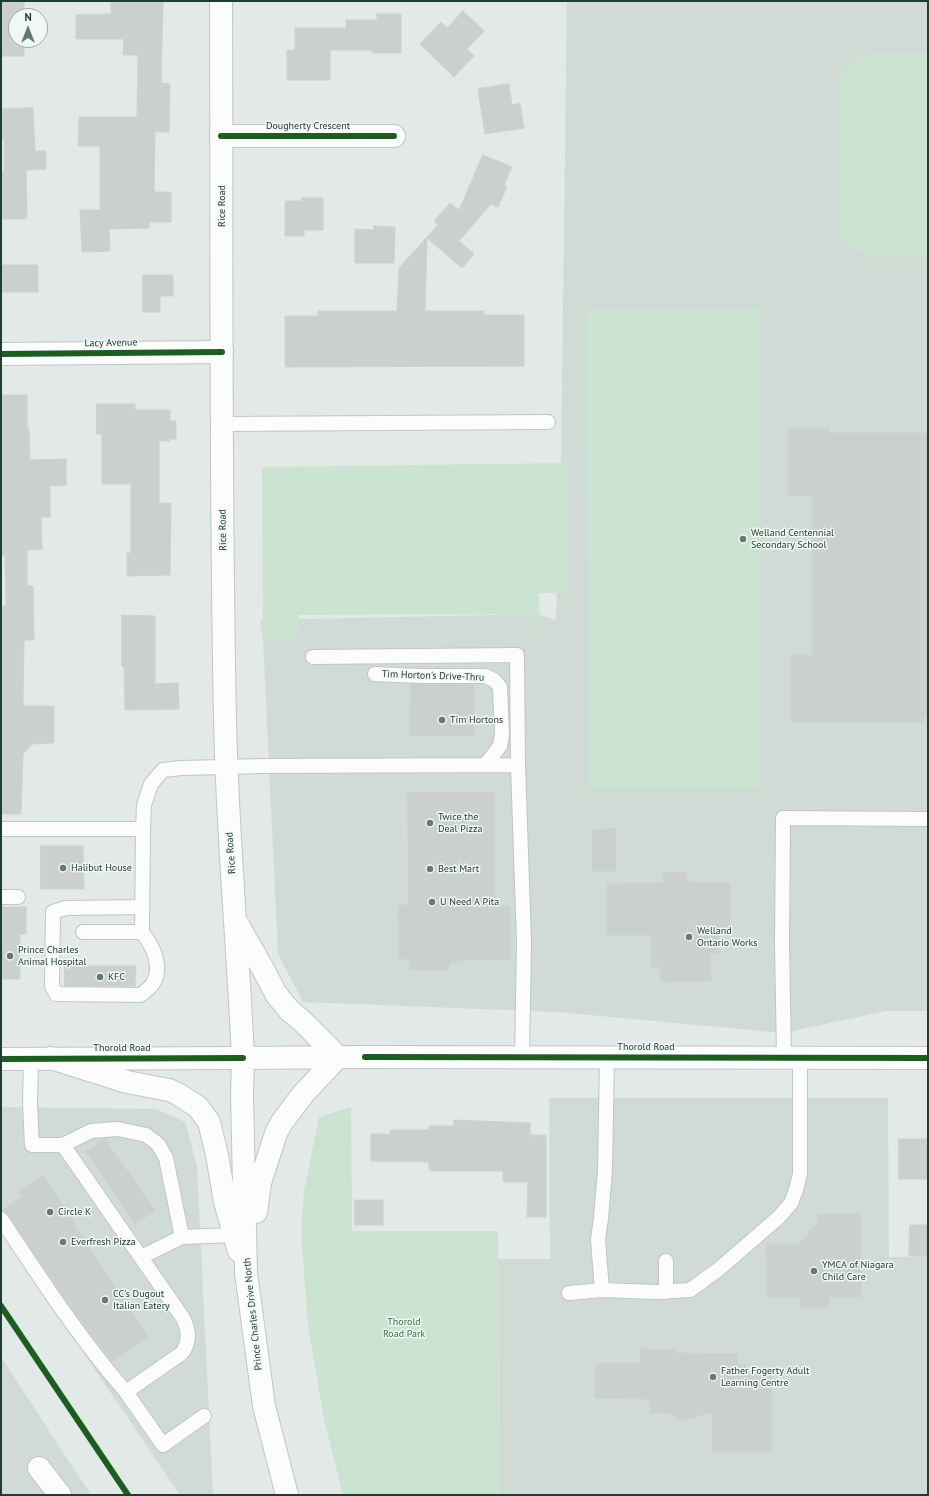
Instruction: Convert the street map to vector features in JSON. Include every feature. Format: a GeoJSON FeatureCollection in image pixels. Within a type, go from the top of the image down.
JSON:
{"type":"FeatureCollection","features":[{"type":"Feature","properties":{"kind":"main road","name":"Rice Road"},"geometry":{"type":"LineString","coordinates":[[221,1],[222,424],[226,768],[243,1058]]}},
{"type":"Feature","properties":{"kind":"main road","name":"Dougherty Crescent"},"geometry":{"type":"LineString","coordinates":[[222,136],[394,136]]}},
{"type":"Feature","properties":{"kind":"main road","name":"Lacy Avenue"},"geometry":{"type":"LineString","coordinates":[[1,354],[222,352]]}},
{"type":"Feature","properties":{"kind":"main road"},"geometry":{"type":"LineString","coordinates":[[235,920],[276,994],[288,1010],[301,1020],[338,1057],[304,1093],[282,1122],[276,1133],[260,1183],[246,1273]]}},
{"type":"Feature","properties":{"kind":"main road","name":"Thorold Road"},"geometry":{"type":"LineString","coordinates":[[1,1059],[522,1056],[928,1058]]}},
{"type":"Feature","properties":{"kind":"main road","name":"Prince Charles Drive North"},"geometry":{"type":"LineString","coordinates":[[243,1058],[242,1095],[246,1273],[264,1406],[287,1495]]}},
{"type":"Feature","properties":{"kind":"main road"},"geometry":{"type":"LineString","coordinates":[[41,1059],[127,1082],[169,1090],[198,1107],[209,1122],[217,1155],[225,1202],[246,1273]]}},
{"type":"Feature","properties":{"kind":"main road"},"geometry":{"type":"LineString","coordinates":[[39,1468],[60,1495]]}},
{"type":"Feature","properties":{"kind":"lane"},"geometry":{"type":"LineString","coordinates":[[222,424],[548,422]]}},
{"type":"Feature","properties":{"kind":"lane"},"geometry":{"type":"LineString","coordinates":[[313,657],[517,655],[518,765],[524,942],[522,1056]]}},
{"type":"Feature","properties":{"kind":"lane","name":"Tim Horton's Drive-Thru"},"geometry":{"type":"LineString","coordinates":[[375,674],[485,676],[494,680],[500,687],[502,735],[500,746],[486,764]]}},
{"type":"Feature","properties":{"kind":"lane"},"geometry":{"type":"LineString","coordinates":[[142,907],[66,908],[52,912],[52,986],[56,994],[140,995],[150,989],[157,974],[156,955],[151,944],[142,932],[144,805],[151,784],[163,770],[182,768],[486,764],[518,765]]}},
{"type":"Feature","properties":{"kind":"lane"},"geometry":{"type":"LineString","coordinates":[[570,1293],[602,1290],[666,1292],[690,1290],[719,1269],[780,1217],[791,1203],[800,1174],[782,944],[783,818],[928,819]]}},
{"type":"Feature","properties":{"kind":"lane"},"geometry":{"type":"LineString","coordinates":[[1,829],[143,829]]}},
{"type":"Feature","properties":{"kind":"lane"},"geometry":{"type":"LineString","coordinates":[[1,897],[18,897]]}},
{"type":"Feature","properties":{"kind":"lane"},"geometry":{"type":"LineString","coordinates":[[83,932],[142,932]]}},
{"type":"Feature","properties":{"kind":"lane"},"geometry":{"type":"LineString","coordinates":[[602,1290],[598,1240],[605,1170],[607,1057]]}},
{"type":"Feature","properties":{"kind":"lane"},"geometry":{"type":"LineString","coordinates":[[41,1059],[30,1104],[32,1145],[63,1145],[91,1131],[118,1129],[146,1135],[158,1144],[166,1158],[182,1237]]}},
{"type":"Feature","properties":{"kind":"lane"},"geometry":{"type":"LineString","coordinates":[[63,1145],[183,1318],[188,1328],[187,1346],[182,1353],[126,1392]]}},
{"type":"Feature","properties":{"kind":"lane"},"geometry":{"type":"LineString","coordinates":[[1,1219],[62,1310],[104,1366],[126,1392],[163,1445],[204,1416]]}},
{"type":"Feature","properties":{"kind":"lane"},"geometry":{"type":"LineString","coordinates":[[141,1257],[182,1237],[234,1235]]}},
{"type":"Feature","properties":{"kind":"lane"},"geometry":{"type":"LineString","coordinates":[[666,1261],[666,1292]]}},
{"type":"Feature","properties":{"kind":"shaded area","name":"Welland Centennial Secondary School"},"geometry":{"type":"Polygon","coordinates":[[[567,1],[928,1],[928,1011],[886,1011],[783,1033],[557,1012],[303,1002],[278,954],[263,640],[260,620],[538,614],[556,620],[561,458],[567,1]]]}},
{"type":"Feature","properties":{"kind":"shaded area","name":"Father Fogerty Adult Learning Centre"},"geometry":{"type":"Polygon","coordinates":[[[549,1098],[888,1098],[889,1257],[928,1257],[928,1495],[499,1495],[498,1259],[550,1259],[549,1098]]]}},
{"type":"Feature","properties":{"kind":"shaded area"},"geometry":{"type":"Polygon","coordinates":[[[1,1107],[156,1109],[185,1122],[197,1166],[213,1495],[180,1495],[1,1231],[1,1107]]]}},
{"type":"Feature","properties":{"kind":"shaded area"},"geometry":{"type":"Polygon","coordinates":[[[1,1357],[91,1495],[1,1495],[1,1357]]]}},
{"type":"Feature","properties":{"kind":"green space"},"geometry":{"type":"Polygon","coordinates":[[[928,53],[928,257],[866,257],[840,235],[840,74],[866,54],[928,53]]]}},
{"type":"Feature","properties":{"kind":"green space"},"geometry":{"type":"Polygon","coordinates":[[[759,309],[762,787],[588,788],[586,310],[759,309]]]}},
{"type":"Feature","properties":{"kind":"green space"},"geometry":{"type":"Polygon","coordinates":[[[567,463],[569,593],[539,593],[540,638],[538,638],[537,614],[299,615],[298,639],[263,640],[262,467],[567,463]]]}},
{"type":"Feature","properties":{"kind":"green space","name":"Thorold Road Park"},"geometry":{"type":"Polygon","coordinates":[[[351,1107],[352,1231],[498,1231],[499,1495],[343,1495],[324,1419],[308,1326],[301,1232],[304,1191],[319,1117],[351,1107]]]}},
{"type":"Feature","properties":{"kind":"building"},"geometry":{"type":"Polygon","coordinates":[[[1,1],[24,1],[24,8],[8,8],[8,48],[24,48],[24,56],[1,56],[1,1]]]}},
{"type":"Feature","properties":{"kind":"building"},"geometry":{"type":"Polygon","coordinates":[[[111,1],[163,1],[161,83],[170,84],[169,132],[155,132],[154,192],[171,192],[171,222],[149,222],[149,228],[109,229],[110,251],[82,252],[80,210],[100,210],[100,146],[78,146],[79,117],[137,117],[138,55],[123,55],[124,39],[76,39],[76,15],[111,14],[111,1]]]}},
{"type":"Feature","properties":{"kind":"building"},"geometry":{"type":"Polygon","coordinates":[[[463,11],[484,31],[467,49],[474,56],[454,77],[420,44],[441,22],[447,28],[463,11]]]}},
{"type":"Feature","properties":{"kind":"building"},"geometry":{"type":"Polygon","coordinates":[[[377,14],[401,14],[401,53],[372,53],[372,50],[330,50],[330,80],[287,80],[287,50],[295,50],[295,28],[346,28],[346,20],[377,20],[377,14]]]}},
{"type":"Feature","properties":{"kind":"building"},"geometry":{"type":"Polygon","coordinates":[[[509,84],[512,105],[520,103],[524,128],[485,134],[478,89],[509,84]]]}},
{"type":"Feature","properties":{"kind":"building"},"geometry":{"type":"Polygon","coordinates":[[[33,108],[35,151],[46,151],[46,169],[26,170],[27,219],[1,219],[1,173],[4,173],[4,138],[1,138],[1,109],[33,108]]]}},
{"type":"Feature","properties":{"kind":"building"},"geometry":{"type":"Polygon","coordinates":[[[483,155],[512,167],[504,185],[507,187],[498,207],[491,204],[459,241],[474,254],[462,268],[427,238],[425,311],[484,311],[484,315],[524,315],[524,366],[285,367],[285,316],[318,316],[318,311],[397,311],[399,268],[438,225],[434,221],[450,203],[459,210],[483,155]]]}},
{"type":"Feature","properties":{"kind":"building"},"geometry":{"type":"Polygon","coordinates":[[[302,198],[323,198],[323,230],[304,230],[304,236],[285,236],[285,201],[302,201],[302,198]]]}},
{"type":"Feature","properties":{"kind":"building"},"geometry":{"type":"Polygon","coordinates":[[[374,226],[395,227],[394,263],[355,263],[355,229],[374,230],[374,226]]]}},
{"type":"Feature","properties":{"kind":"building"},"geometry":{"type":"Polygon","coordinates":[[[1,265],[38,265],[38,292],[1,292],[1,265]]]}},
{"type":"Feature","properties":{"kind":"building"},"geometry":{"type":"Polygon","coordinates":[[[143,275],[173,275],[173,296],[160,296],[160,312],[143,312],[143,275]]]}},
{"type":"Feature","properties":{"kind":"building"},"geometry":{"type":"Polygon","coordinates":[[[1,395],[27,395],[27,429],[29,429],[30,460],[66,459],[66,485],[50,486],[50,517],[41,517],[42,549],[27,550],[27,586],[33,586],[34,640],[24,640],[23,706],[54,706],[54,743],[32,744],[23,754],[21,814],[1,814],[1,606],[6,606],[5,555],[1,555],[1,395]]]}},
{"type":"Feature","properties":{"kind":"building"},"geometry":{"type":"Polygon","coordinates":[[[97,404],[135,404],[135,410],[170,410],[170,421],[176,421],[176,439],[170,439],[170,441],[159,441],[159,503],[171,503],[170,575],[127,576],[127,553],[131,553],[131,484],[102,484],[102,434],[97,434],[97,404]]]}},
{"type":"Feature","properties":{"kind":"building"},"geometry":{"type":"Polygon","coordinates":[[[789,428],[829,428],[829,433],[928,433],[928,718],[923,718],[923,722],[791,722],[791,655],[812,655],[812,496],[789,496],[789,428]]]}},
{"type":"Feature","properties":{"kind":"building"},"geometry":{"type":"Polygon","coordinates":[[[122,615],[155,616],[155,684],[178,683],[179,709],[125,710],[124,666],[122,666],[122,615]]]}},
{"type":"Feature","properties":{"kind":"building","name":"Tim Hortons"},"geometry":{"type":"Polygon","coordinates":[[[411,684],[474,684],[474,736],[410,736],[411,684]]]}},
{"type":"Feature","properties":{"kind":"building"},"geometry":{"type":"Polygon","coordinates":[[[408,792],[495,792],[495,906],[510,906],[511,960],[457,960],[457,963],[449,963],[449,970],[410,970],[410,959],[399,959],[398,905],[408,905],[408,792]]]}},
{"type":"Feature","properties":{"kind":"building"},"geometry":{"type":"Polygon","coordinates":[[[616,829],[616,871],[592,871],[592,830],[616,829]]]}},
{"type":"Feature","properties":{"kind":"building"},"geometry":{"type":"Polygon","coordinates":[[[41,846],[83,846],[84,889],[41,889],[41,846]]]}},
{"type":"Feature","properties":{"kind":"building"},"geometry":{"type":"Polygon","coordinates":[[[664,872],[687,872],[687,882],[730,883],[730,935],[719,935],[719,954],[710,953],[711,981],[661,982],[660,967],[652,967],[651,935],[607,935],[607,884],[663,883],[664,872]]]}},
{"type":"Feature","properties":{"kind":"building","name":"Prince Charles Animal Hospital"},"geometry":{"type":"Polygon","coordinates":[[[1,907],[26,907],[26,934],[20,934],[20,979],[1,979],[1,907]]]}},
{"type":"Feature","properties":{"kind":"building","name":"KFC"},"geometry":{"type":"Polygon","coordinates":[[[65,966],[136,966],[135,986],[65,986],[65,966]]]}},
{"type":"Feature","properties":{"kind":"building"},"geometry":{"type":"Polygon","coordinates":[[[454,1120],[530,1123],[530,1135],[546,1135],[546,1217],[527,1217],[528,1182],[503,1182],[503,1171],[429,1171],[429,1162],[371,1161],[371,1134],[390,1134],[390,1130],[429,1130],[429,1126],[454,1126],[454,1120]]]}},
{"type":"Feature","properties":{"kind":"building"},"geometry":{"type":"Polygon","coordinates":[[[105,1139],[155,1211],[135,1224],[86,1152],[105,1139]]]}},
{"type":"Feature","properties":{"kind":"building"},"geometry":{"type":"Polygon","coordinates":[[[899,1139],[928,1139],[928,1179],[899,1179],[899,1139]]]}},
{"type":"Feature","properties":{"kind":"building"},"geometry":{"type":"Polygon","coordinates":[[[43,1175],[76,1225],[74,1225],[149,1337],[112,1361],[68,1303],[8,1214],[1,1211],[22,1196],[19,1192],[43,1175]]]}},
{"type":"Feature","properties":{"kind":"building"},"geometry":{"type":"Polygon","coordinates":[[[355,1200],[383,1200],[383,1225],[355,1225],[355,1200]]]}},
{"type":"Feature","properties":{"kind":"building","name":"YMCA of Niagara Child Care"},"geometry":{"type":"Polygon","coordinates":[[[818,1214],[860,1214],[861,1297],[829,1297],[829,1307],[800,1307],[800,1297],[767,1297],[766,1245],[797,1245],[818,1223],[818,1214]]]}},
{"type":"Feature","properties":{"kind":"building"},"geometry":{"type":"Polygon","coordinates":[[[910,1225],[928,1225],[928,1256],[909,1256],[910,1225]]]}},
{"type":"Feature","properties":{"kind":"building"},"geometry":{"type":"Polygon","coordinates":[[[640,1349],[676,1350],[676,1353],[738,1354],[737,1365],[747,1365],[747,1375],[772,1376],[772,1451],[712,1451],[712,1412],[679,1420],[669,1413],[650,1413],[650,1399],[595,1398],[596,1363],[640,1363],[640,1349]]]}},
{"type":"Feature","properties":{"kind":"cycle path"},"geometry":{"type":"LineString","coordinates":[[221,136],[394,136]]}},
{"type":"Feature","properties":{"kind":"cycle path"},"geometry":{"type":"LineString","coordinates":[[1,354],[222,352]]}},
{"type":"Feature","properties":{"kind":"cycle path"},"geometry":{"type":"LineString","coordinates":[[365,1057],[928,1058]]}},
{"type":"Feature","properties":{"kind":"cycle path"},"geometry":{"type":"LineString","coordinates":[[1,1059],[243,1058]]}},
{"type":"Feature","properties":{"kind":"cycle path"},"geometry":{"type":"LineString","coordinates":[[1,1306],[128,1495]]}},
{"type":"Feature","properties":{"kind":"place","name":"Welland Centennial Secondary School"},"geometry":{"type":"Point","coordinates":[743,539]}},
{"type":"Feature","properties":{"kind":"place","name":"Tim Hortons"},"geometry":{"type":"Point","coordinates":[442,720]}},
{"type":"Feature","properties":{"kind":"place","name":"Twice the Deal Pizza"},"geometry":{"type":"Point","coordinates":[430,823]}},
{"type":"Feature","properties":{"kind":"place","name":"Halibut House"},"geometry":{"type":"Point","coordinates":[63,868]}},
{"type":"Feature","properties":{"kind":"place","name":"Best Mart"},"geometry":{"type":"Point","coordinates":[430,869]}},
{"type":"Feature","properties":{"kind":"place","name":"U Need A Pita"},"geometry":{"type":"Point","coordinates":[432,902]}},
{"type":"Feature","properties":{"kind":"place","name":"Welland Ontario Works"},"geometry":{"type":"Point","coordinates":[689,937]}},
{"type":"Feature","properties":{"kind":"place","name":"Prince Charles Animal Hospital"},"geometry":{"type":"Point","coordinates":[10,956]}},
{"type":"Feature","properties":{"kind":"place","name":"KFC"},"geometry":{"type":"Point","coordinates":[100,977]}},
{"type":"Feature","properties":{"kind":"place","name":"Circle K"},"geometry":{"type":"Point","coordinates":[50,1212]}},
{"type":"Feature","properties":{"kind":"place","name":"Everfresh Pizza"},"geometry":{"type":"Point","coordinates":[63,1242]}},
{"type":"Feature","properties":{"kind":"place","name":"YMCA of Niagara Child Care"},"geometry":{"type":"Point","coordinates":[814,1271]}},
{"type":"Feature","properties":{"kind":"place","name":"CC's Dugout Italian Eatery"},"geometry":{"type":"Point","coordinates":[105,1300]}},
{"type":"Feature","properties":{"kind":"place","name":"Father Fogerty Adult Learning Centre"},"geometry":{"type":"Point","coordinates":[713,1377]}}]}
